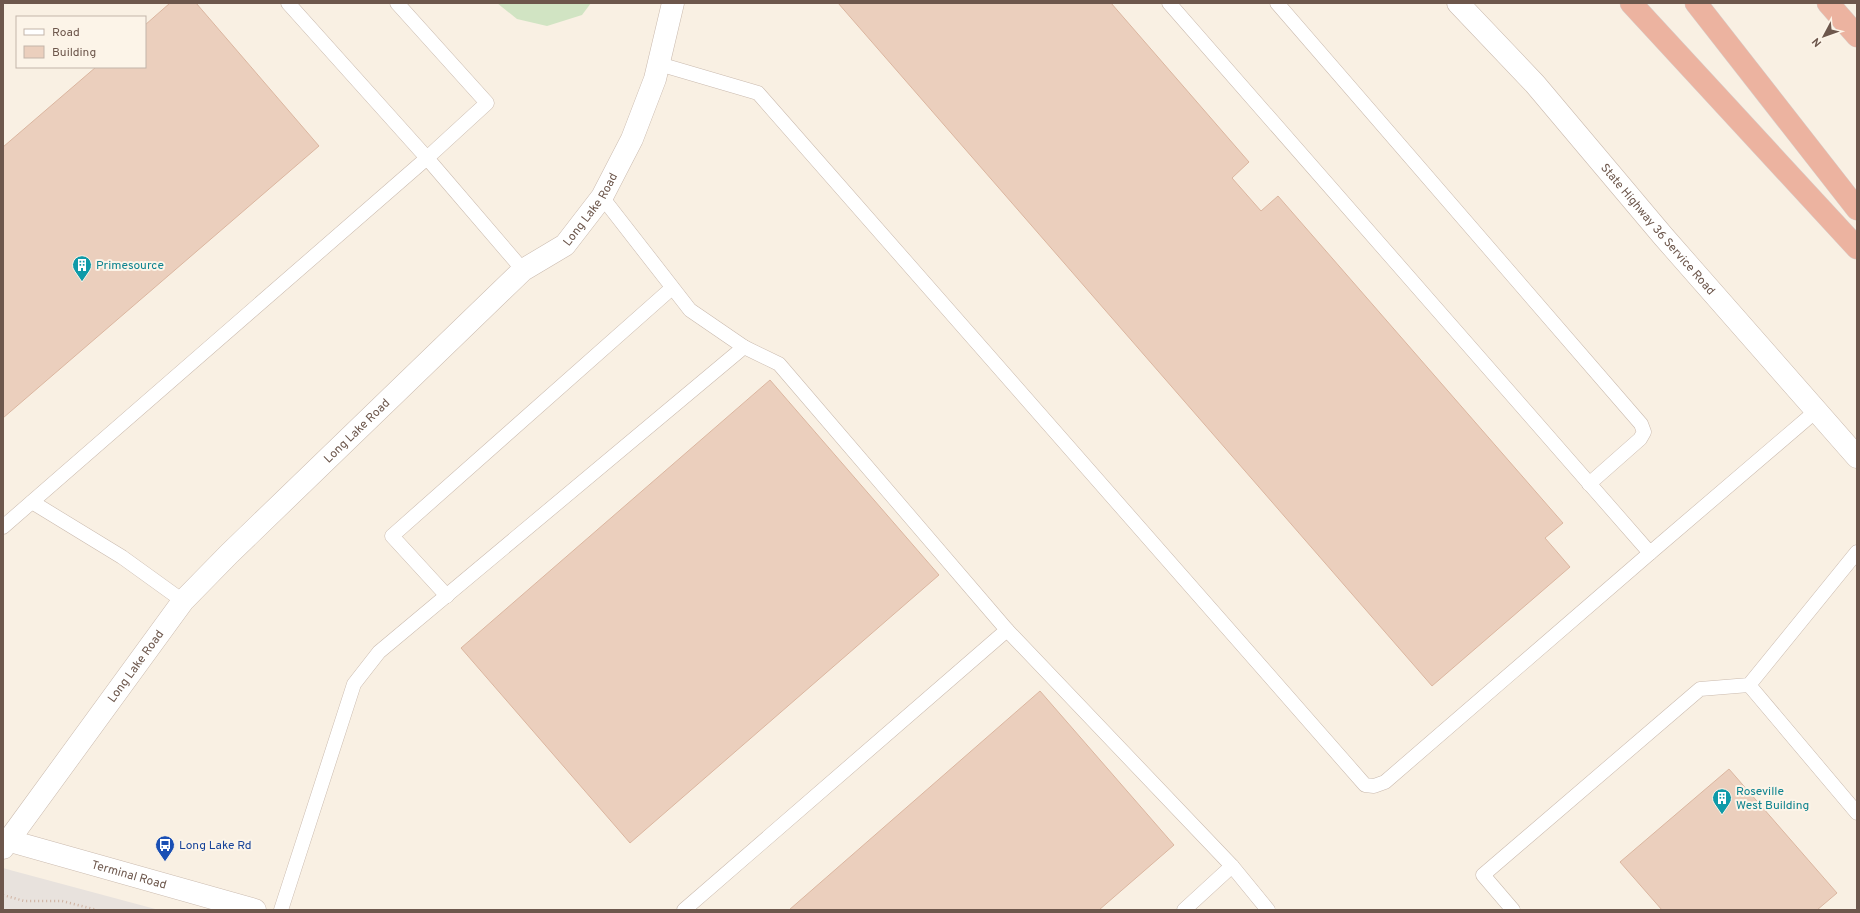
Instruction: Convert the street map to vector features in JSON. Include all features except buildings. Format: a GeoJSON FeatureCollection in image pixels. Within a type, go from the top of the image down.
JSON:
{"type":"FeatureCollection","features":[{"type":"Feature","properties":{"kind":"highway"},"geometry":{"type":"LineString","coordinates":[[1631,3],[1857,248]]}},
{"type":"Feature","properties":{"kind":"highway"},"geometry":{"type":"LineString","coordinates":[[1696,3],[1857,209]]}},
{"type":"Feature","properties":{"kind":"highway"},"geometry":{"type":"LineString","coordinates":[[1828,3],[1857,36]]}},
{"type":"Feature","properties":{"kind":"street","name":"Long Lake Road"},"geometry":{"type":"LineString","coordinates":[[5,843],[183,601],[235,548],[523,270],[565,245],[602,197],[632,139],[655,79],[673,3]]}},
{"type":"Feature","properties":{"kind":"street","name":"State Highway 36 Service Road"},"geometry":{"type":"LineString","coordinates":[[1458,3],[1535,84],[1664,236],[1857,457]]}},
{"type":"Feature","properties":{"kind":"street","name":"Terminal Road"},"geometry":{"type":"LineString","coordinates":[[5,843],[255,910]]}},
{"type":"Feature","properties":{"kind":"lane"},"geometry":{"type":"LineString","coordinates":[[288,3],[427,158],[523,270]]}},
{"type":"Feature","properties":{"kind":"lane"},"geometry":{"type":"LineString","coordinates":[[3,527],[427,158],[488,103],[397,3]]}},
{"type":"Feature","properties":{"kind":"lane"},"geometry":{"type":"LineString","coordinates":[[1169,3],[1650,553]]}},
{"type":"Feature","properties":{"kind":"lane"},"geometry":{"type":"LineString","coordinates":[[1277,3],[1641,424],[1644,432],[1640,439],[1589,484]]}},
{"type":"Feature","properties":{"kind":"lane"},"geometry":{"type":"LineString","coordinates":[[658,64],[758,93],[1365,785],[1374,786],[1385,782],[1816,411]]}},
{"type":"Feature","properties":{"kind":"lane"},"geometry":{"type":"LineString","coordinates":[[602,197],[690,310],[744,347],[780,364],[1007,630],[1232,866],[1266,909]]}},
{"type":"Feature","properties":{"kind":"lane"},"geometry":{"type":"LineString","coordinates":[[447,596],[392,536],[672,288]]}},
{"type":"Feature","properties":{"kind":"lane"},"geometry":{"type":"LineString","coordinates":[[282,910],[354,684],[379,652],[744,347]]}},
{"type":"Feature","properties":{"kind":"lane"},"geometry":{"type":"LineString","coordinates":[[32,502],[122,557],[183,601]]}},
{"type":"Feature","properties":{"kind":"lane"},"geometry":{"type":"LineString","coordinates":[[1514,910],[1483,875],[1700,690],[1749,685],[1857,552]]}},
{"type":"Feature","properties":{"kind":"lane"},"geometry":{"type":"LineString","coordinates":[[684,910],[1007,630]]}},
{"type":"Feature","properties":{"kind":"lane"},"geometry":{"type":"LineString","coordinates":[[1749,685],[1857,813]]}},
{"type":"Feature","properties":{"kind":"lane"},"geometry":{"type":"LineString","coordinates":[[1184,910],[1232,866]]}},
{"type":"Feature","properties":{"kind":"path"},"geometry":{"type":"LineString","coordinates":[[3,895],[24,902],[62,901],[96,910]]}},
{"type":"Feature","properties":{"kind":"shaded area"},"geometry":{"type":"Polygon","coordinates":[[[3,868],[10,870],[159,910],[3,910],[3,868]]]}},
{"type":"Feature","properties":{"kind":"green space"},"geometry":{"type":"Polygon","coordinates":[[[497,3],[591,3],[582,15],[547,26],[517,19],[497,3]]]}},
{"type":"Feature","properties":{"kind":"place","name":"Primesource"},"geometry":{"type":"Point","coordinates":[82,282]}},
{"type":"Feature","properties":{"kind":"place","name":"Roseville West Building"},"geometry":{"type":"Point","coordinates":[1722,815]}},
{"type":"Feature","properties":{"kind":"place","name":"Long Lake Rd"},"geometry":{"type":"Point","coordinates":[165,862]}}]}
